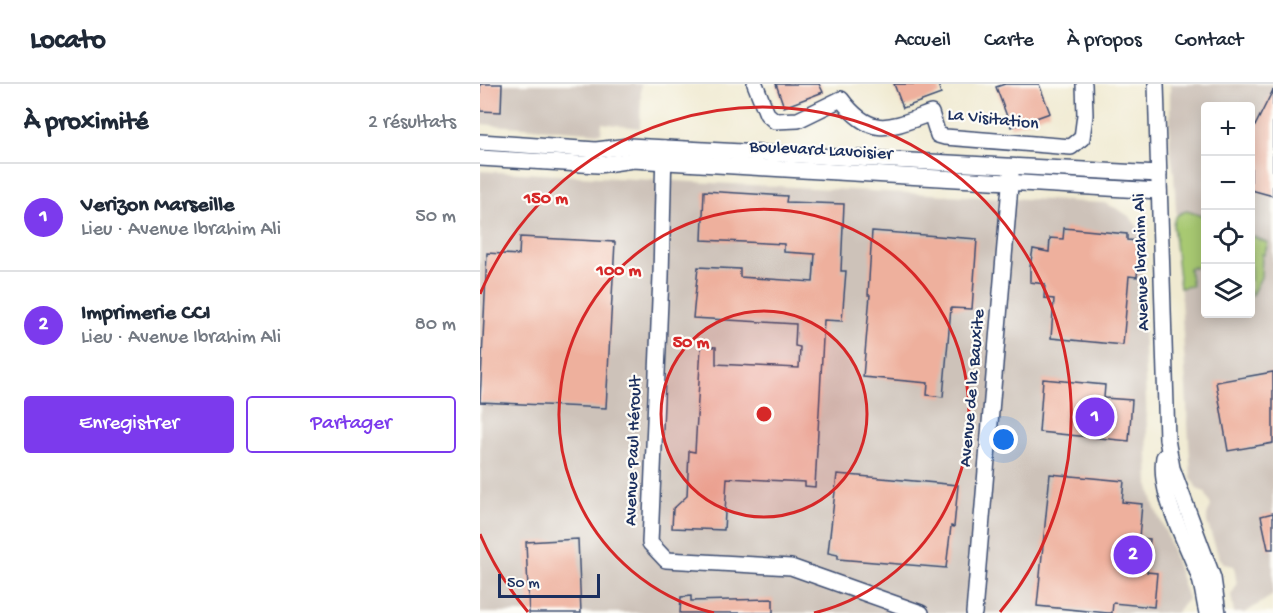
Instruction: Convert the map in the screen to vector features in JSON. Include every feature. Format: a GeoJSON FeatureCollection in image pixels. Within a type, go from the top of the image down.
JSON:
{"type":"FeatureCollection","features":[{"type":"Feature","properties":{"kind":"street","name":"La Visitation"},"geometry":{"type":"LineString","coordinates":[[755,84],[767,114],[775,121],[798,120],[841,99],[854,117],[869,124],[890,128],[931,113],[938,135],[945,137],[1071,147],[1082,138],[1085,115],[1084,84]]}},
{"type":"Feature","properties":{"kind":"street","name":"Avenue Ibrahim Ali"},"geometry":{"type":"LineString","coordinates":[[1156,84],[1167,439],[1172,468],[1213,578],[1218,613]]}},
{"type":"Feature","properties":{"kind":"street","name":"Boulevard Lavoisier"},"geometry":{"type":"LineString","coordinates":[[480,142],[596,150],[629,146],[664,154],[1011,174],[1159,191]]}},
{"type":"Feature","properties":{"kind":"street","name":"Boulevard Lavoisier"},"geometry":{"type":"LineString","coordinates":[[480,158],[598,165],[664,154]]}},
{"type":"Feature","properties":{"kind":"street","name":"Avenue Paul Héroult"},"geometry":{"type":"LineString","coordinates":[[664,154],[650,543],[666,560],[791,567],[921,613]]}},
{"type":"Feature","properties":{"kind":"street","name":"Boulevard Lavoisier"},"geometry":{"type":"LineString","coordinates":[[1011,174],[1159,174]]}},
{"type":"Feature","properties":{"kind":"street","name":"Avenue de la Bauxite"},"geometry":{"type":"LineString","coordinates":[[974,613],[1011,174]]}},
{"type":"Feature","properties":{"kind":"street","name":"Avenue Ibrahim Ali"},"geometry":{"type":"LineString","coordinates":[[1167,439],[1162,469],[1165,487],[1199,578],[1207,613]]}},
{"type":"Feature","properties":{"kind":"shaded area"},"geometry":{"type":"Polygon","coordinates":[[[480,84],[641,84],[640,128],[602,123],[601,133],[480,124],[480,84]]]}},
{"type":"Feature","properties":{"kind":"shaded area"},"geometry":{"type":"Polygon","coordinates":[[[1170,84],[1273,84],[1273,595],[1245,613],[1234,613],[1231,595],[1237,585],[1234,566],[1224,564],[1219,557],[1207,522],[1211,506],[1205,492],[1197,489],[1191,477],[1174,174],[1170,147],[1170,84]]]}},
{"type":"Feature","properties":{"kind":"shaded area"},"geometry":{"type":"Polygon","coordinates":[[[480,171],[1104,203],[1118,209],[1130,217],[1140,230],[1149,486],[1188,599],[1176,613],[480,613],[480,171]]]}},
{"type":"Feature","properties":{"kind":"green space"},"geometry":{"type":"Polygon","coordinates":[[[1187,211],[1201,216],[1201,266],[1189,268],[1192,286],[1180,288],[1173,225],[1177,215],[1187,211]]]}},
{"type":"Feature","properties":{"kind":"green space"},"geometry":{"type":"Polygon","coordinates":[[[1255,237],[1268,243],[1264,255],[1262,254],[1261,277],[1255,289],[1255,237]]]}},
{"type":"Feature","properties":{"kind":"building"},"geometry":{"type":"Polygon","coordinates":[[[480,84],[502,84],[501,112],[480,111],[480,84]]]}},
{"type":"Feature","properties":{"kind":"building"},"geometry":{"type":"Polygon","coordinates":[[[776,84],[819,84],[823,92],[784,107],[776,84]]]}},
{"type":"Feature","properties":{"kind":"building"},"geometry":{"type":"Polygon","coordinates":[[[894,84],[938,84],[941,94],[903,108],[894,84]]]}},
{"type":"Feature","properties":{"kind":"building"},"geometry":{"type":"Polygon","coordinates":[[[1005,84],[1039,84],[1050,113],[1011,127],[996,87],[1005,84]]]}},
{"type":"Feature","properties":{"kind":"building"},"geometry":{"type":"Polygon","coordinates":[[[1273,90],[1273,196],[1255,191],[1255,126],[1273,90]]]}},
{"type":"Feature","properties":{"kind":"building"},"geometry":{"type":"Polygon","coordinates":[[[704,191],[787,196],[786,202],[844,204],[841,271],[846,271],[842,321],[824,320],[815,487],[805,486],[805,482],[727,478],[724,530],[672,528],[673,509],[687,496],[689,451],[695,452],[701,346],[716,347],[716,364],[799,368],[800,347],[795,346],[796,324],[693,318],[698,267],[740,269],[740,277],[813,282],[815,254],[784,252],[784,244],[702,240],[704,191]]]}},
{"type":"Feature","properties":{"kind":"building"},"geometry":{"type":"Polygon","coordinates":[[[1064,228],[1127,234],[1127,240],[1140,241],[1137,277],[1129,276],[1123,345],[1051,338],[1054,299],[1044,298],[1045,284],[1030,282],[1030,267],[1033,249],[1049,252],[1050,238],[1063,239],[1064,228]]]}},
{"type":"Feature","properties":{"kind":"building"},"geometry":{"type":"Polygon","coordinates":[[[872,231],[977,239],[972,309],[951,308],[943,397],[927,395],[928,383],[863,377],[870,295],[868,295],[872,231]]]}},
{"type":"Feature","properties":{"kind":"building"},"geometry":{"type":"Polygon","coordinates":[[[520,237],[615,242],[606,408],[480,402],[487,253],[519,255],[520,237]]]}},
{"type":"Feature","properties":{"kind":"building"},"geometry":{"type":"Polygon","coordinates":[[[1273,372],[1273,443],[1228,451],[1216,382],[1273,372]]]}},
{"type":"Feature","properties":{"kind":"building"},"geometry":{"type":"Polygon","coordinates":[[[1043,379],[1105,385],[1104,398],[1132,400],[1129,441],[1039,432],[1043,379]]]}},
{"type":"Feature","properties":{"kind":"building"},"geometry":{"type":"Polygon","coordinates":[[[837,474],[958,485],[954,527],[951,526],[946,568],[838,559],[838,555],[828,553],[837,474]]]}},
{"type":"Feature","properties":{"kind":"building"},"geometry":{"type":"Polygon","coordinates":[[[1050,474],[1124,481],[1122,502],[1142,504],[1139,538],[1150,539],[1147,572],[1157,573],[1154,607],[1113,603],[1112,613],[1108,613],[1037,606],[1050,474]]]}},
{"type":"Feature","properties":{"kind":"building"},"geometry":{"type":"Polygon","coordinates":[[[1273,513],[1273,549],[1268,549],[1261,516],[1273,513]]]}},
{"type":"Feature","properties":{"kind":"building"},"geometry":{"type":"Polygon","coordinates":[[[578,539],[581,613],[529,613],[526,542],[578,539]]]}},
{"type":"Feature","properties":{"kind":"building"},"geometry":{"type":"Polygon","coordinates":[[[691,596],[691,601],[773,599],[773,613],[680,613],[681,597],[691,596]]]}},
{"type":"Feature","properties":{"kind":"place","name":"Verizon Marseille"},"geometry":{"type":"Point","coordinates":[1095,417]}},
{"type":"Feature","properties":{"kind":"place","name":"Imprimerie CCI"},"geometry":{"type":"Point","coordinates":[1133,555]}}]}
